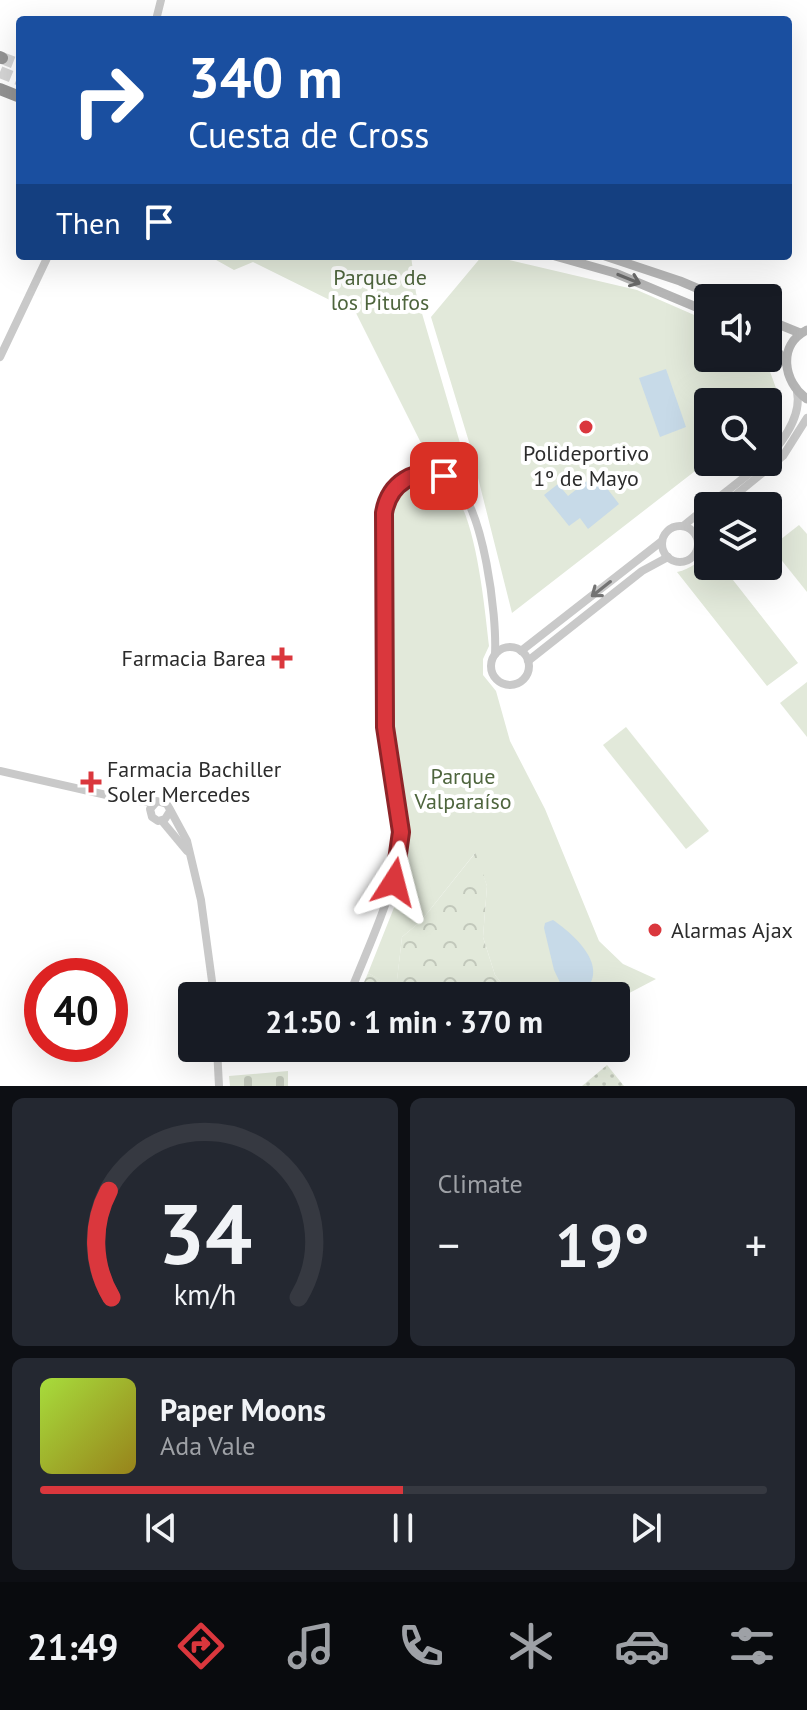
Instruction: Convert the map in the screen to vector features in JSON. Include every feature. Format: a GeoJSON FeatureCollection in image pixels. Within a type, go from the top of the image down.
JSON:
{"type":"FeatureCollection","features":[{"type":"Feature","properties":{"kind":"main road"},"geometry":{"type":"LineString","coordinates":[[569,260],[615,273],[694,306]]}},
{"type":"Feature","properties":{"kind":"main road"},"geometry":{"type":"LineString","coordinates":[[617,260],[694,287]]}},
{"type":"Feature","properties":{"kind":"main road"},"geometry":{"type":"LineString","coordinates":[[782,325],[804,332],[789,350],[786,363],[790,383],[807,399]]}},
{"type":"Feature","properties":{"kind":"main road"},"geometry":{"type":"LineString","coordinates":[[782,358],[786,363]]}},
{"type":"Feature","properties":{"kind":"street"},"geometry":{"type":"LineString","coordinates":[[0,357],[46,260]]}},
{"type":"Feature","properties":{"kind":"street"},"geometry":{"type":"LineString","coordinates":[[782,440],[794,418],[799,401],[797,392]]}},
{"type":"Feature","properties":{"kind":"street"},"geometry":{"type":"LineString","coordinates":[[739,492],[783,456],[807,418]]}},
{"type":"Feature","properties":{"kind":"street"},"geometry":{"type":"LineString","coordinates":[[355,982],[390,897],[400,849],[401,832],[385,727],[384,513],[391,494],[403,480],[420,474],[438,474],[454,483],[466,499],[479,533],[497,628],[491,670],[500,683],[516,684],[524,679],[528,661],[521,651],[510,647],[497,628]]}},
{"type":"Feature","properties":{"kind":"street"},"geometry":{"type":"LineString","coordinates":[[726,492],[746,476]]}},
{"type":"Feature","properties":{"kind":"street"},"geometry":{"type":"LineString","coordinates":[[521,651],[662,541],[669,529],[683,526],[694,517]]}},
{"type":"Feature","properties":{"kind":"street"},"geometry":{"type":"LineString","coordinates":[[683,526],[694,533]]}},
{"type":"Feature","properties":{"kind":"street"},"geometry":{"type":"LineString","coordinates":[[662,541],[668,557],[678,562],[689,560],[694,554]]}},
{"type":"Feature","properties":{"kind":"street"},"geometry":{"type":"LineString","coordinates":[[528,661],[642,571],[668,557]]}},
{"type":"Feature","properties":{"kind":"street"},"geometry":{"type":"LineString","coordinates":[[495,654],[510,647]]}},
{"type":"Feature","properties":{"kind":"street"},"geometry":{"type":"LineString","coordinates":[[0,771],[124,799],[164,802],[182,829],[189,855],[201,900],[212,982]]}},
{"type":"Feature","properties":{"kind":"street"},"geometry":{"type":"LineString","coordinates":[[124,799],[155,820],[162,821],[189,855]]}},
{"type":"Feature","properties":{"kind":"street"},"geometry":{"type":"LineString","coordinates":[[150,814],[154,803]]}},
{"type":"Feature","properties":{"kind":"street"},"geometry":{"type":"LineString","coordinates":[[162,821],[170,811]]}},
{"type":"Feature","properties":{"kind":"street"},"geometry":{"type":"LineString","coordinates":[[218,1062],[219,1086]]}},
{"type":"Feature","properties":{"kind":"green space","name":"Parque de los Pitufos"},"geometry":{"type":"Polygon","coordinates":[[[216,260],[412,260],[416,293],[460,443],[425,451],[356,313],[253,262],[234,270],[216,260]]]}},
{"type":"Feature","properties":{"kind":"green space","name":"Polideportivo 1º de Mayo"},"geometry":{"type":"Polygon","coordinates":[[[479,260],[509,260],[637,290],[694,315],[694,372],[770,372],[776,388],[694,388],[694,472],[512,613],[469,442],[431,317],[479,260]]]}},
{"type":"Feature","properties":{"kind":"green space","name":"Parque Valparaíso"},"geometry":{"type":"Polygon","coordinates":[[[415,479],[447,487],[460,502],[473,540],[485,610],[489,646],[483,659],[483,675],[496,691],[510,741],[545,809],[599,941],[623,964],[656,979],[630,993],[630,982],[501,982],[495,975],[483,937],[487,886],[475,853],[421,921],[402,937],[397,982],[384,982],[368,973],[399,895],[408,843],[389,728],[390,513],[398,492],[415,479]]]}},
{"type":"Feature","properties":{"kind":"green space"},"geometry":{"type":"Polygon","coordinates":[[[799,525],[807,534],[807,592],[782,561],[782,538],[799,525]]]}},
{"type":"Feature","properties":{"kind":"green space"},"geometry":{"type":"Polygon","coordinates":[[[694,565],[694,580],[733,580],[798,663],[767,686],[677,572],[694,565]]]}},
{"type":"Feature","properties":{"kind":"green space"},"geometry":{"type":"Polygon","coordinates":[[[807,682],[807,737],[780,703],[807,682]]]}},
{"type":"Feature","properties":{"kind":"green space"},"geometry":{"type":"Polygon","coordinates":[[[626,727],[709,831],[686,849],[603,745],[626,727]]]}},
{"type":"Feature","properties":{"kind":"green space"},"geometry":{"type":"Polygon","coordinates":[[[476,852],[487,886],[483,937],[495,975],[501,982],[397,982],[402,937],[421,921],[476,852]]]}},
{"type":"Feature","properties":{"kind":"green space"},"geometry":{"type":"Polygon","coordinates":[[[368,973],[385,982],[364,982],[368,973]]]}},
{"type":"Feature","properties":{"kind":"green space"},"geometry":{"type":"Polygon","coordinates":[[[607,1065],[624,1086],[582,1086],[607,1065]]]}},
{"type":"Feature","properties":{"kind":"green space"},"geometry":{"type":"Polygon","coordinates":[[[288,1071],[288,1086],[230,1086],[229,1076],[288,1071]]]}},
{"type":"Feature","properties":{"kind":"water"},"geometry":{"type":"Polygon","coordinates":[[[666,369],[686,427],[660,437],[639,378],[666,369]]]}},
{"type":"Feature","properties":{"kind":"water"},"geometry":{"type":"Polygon","coordinates":[[[596,474],[619,504],[588,529],[580,518],[569,526],[544,495],[558,484],[568,496],[596,474]]]}},
{"type":"Feature","properties":{"kind":"water"},"geometry":{"type":"Polygon","coordinates":[[[553,920],[581,944],[592,965],[590,982],[560,982],[554,970],[545,923],[553,920]]]}},
{"type":"Feature","properties":{"kind":"tunnel"},"geometry":{"type":"LineString","coordinates":[[2,58],[16,63]]}},
{"type":"Feature","properties":{"kind":"tunnel"},"geometry":{"type":"LineString","coordinates":[[0,72],[16,78]]}},
{"type":"Feature","properties":{"kind":"place","name":"Polideportivo 1º de Mayo"},"geometry":{"type":"Point","coordinates":[586,427]}},
{"type":"Feature","properties":{"kind":"place","name":"Farmacia Barea"},"geometry":{"type":"Point","coordinates":[282,658]}},
{"type":"Feature","properties":{"kind":"place","name":"Farmacia Bachiller Soler Mercedes"},"geometry":{"type":"Point","coordinates":[91,782]}},
{"type":"Feature","properties":{"kind":"place","name":"Alarmas Ajax"},"geometry":{"type":"Point","coordinates":[655,930]}},
{"type":"Feature","properties":{"kind":"route"},"geometry":{"type":"LineString","coordinates":[[394,882],[401,832],[385,727],[384,513],[394,488],[403,480],[427,473],[444,476]]}}]}
